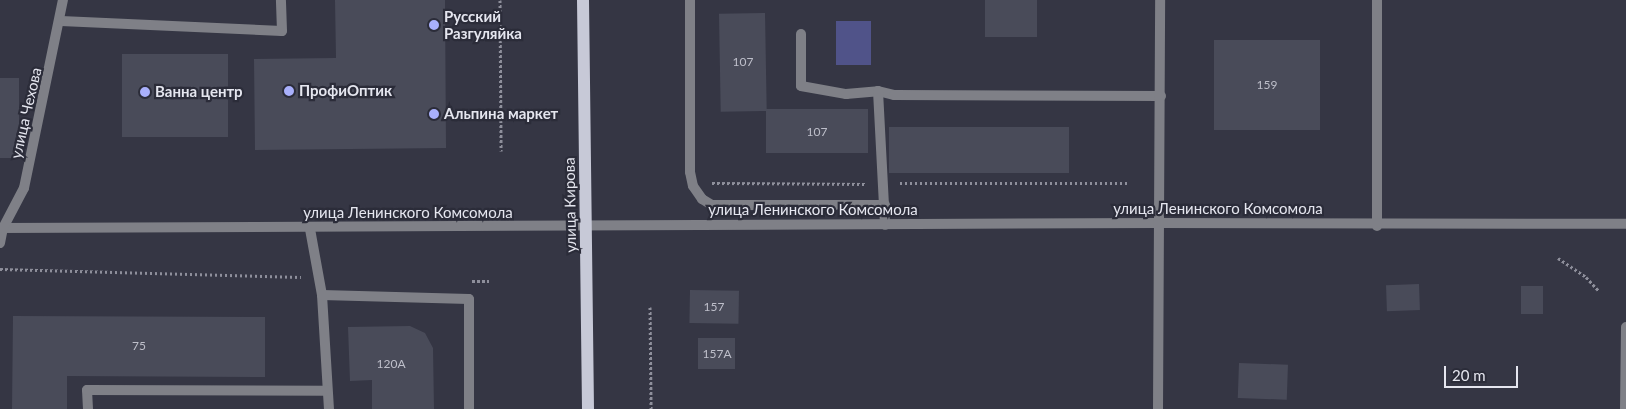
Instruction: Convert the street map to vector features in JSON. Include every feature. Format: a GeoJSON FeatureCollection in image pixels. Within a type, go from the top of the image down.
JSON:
{"type":"FeatureCollection","features":[{"type":"Feature","properties":{"kind":"main road","name":"улица Кирова"},"geometry":{"type":"LineString","coordinates":[[583,0],[588,409]]}},
{"type":"Feature","properties":{"kind":"street","name":"улица Чехова"},"geometry":{"type":"LineString","coordinates":[[1,228],[24,188],[61,22],[64,0]]}},
{"type":"Feature","properties":{"kind":"street"},"geometry":{"type":"LineString","coordinates":[[61,22],[282,31],[282,0]]}},
{"type":"Feature","properties":{"kind":"street"},"geometry":{"type":"LineString","coordinates":[[690,0],[690,172],[693,186],[702,199],[712,205],[885,204]]}},
{"type":"Feature","properties":{"kind":"street"},"geometry":{"type":"LineString","coordinates":[[1158,409],[1160,0]]}},
{"type":"Feature","properties":{"kind":"street"},"geometry":{"type":"LineString","coordinates":[[1377,0],[1377,226]]}},
{"type":"Feature","properties":{"kind":"street"},"geometry":{"type":"LineString","coordinates":[[801,34],[801,86],[846,94],[878,92],[894,95],[1161,96]]}},
{"type":"Feature","properties":{"kind":"street"},"geometry":{"type":"LineString","coordinates":[[878,92],[885,225]]}},
{"type":"Feature","properties":{"kind":"street","name":"улица Ленинского Комсомола"},"geometry":{"type":"LineString","coordinates":[[1,228],[586,227],[1158,223],[1377,226],[1626,224]]}},
{"type":"Feature","properties":{"kind":"street"},"geometry":{"type":"LineString","coordinates":[[0,243],[1,228]]}},
{"type":"Feature","properties":{"kind":"street"},"geometry":{"type":"LineString","coordinates":[[310,228],[322,295],[329,409]]}},
{"type":"Feature","properties":{"kind":"street"},"geometry":{"type":"LineString","coordinates":[[322,295],[469,299],[469,409]]}},
{"type":"Feature","properties":{"kind":"street"},"geometry":{"type":"LineString","coordinates":[[1625,409],[1626,327]]}},
{"type":"Feature","properties":{"kind":"street"},"geometry":{"type":"LineString","coordinates":[[88,409],[88,390],[327,391]]}},
{"type":"Feature","properties":{"kind":"path"},"geometry":{"type":"LineString","coordinates":[[500,0],[501,151]]}},
{"type":"Feature","properties":{"kind":"path"},"geometry":{"type":"LineString","coordinates":[[1558,258],[1586,277],[1598,290]]}},
{"type":"Feature","properties":{"kind":"path"},"geometry":{"type":"LineString","coordinates":[[0,269],[319,278]]}},
{"type":"Feature","properties":{"kind":"path"},"geometry":{"type":"LineString","coordinates":[[470,281],[489,281]]}},
{"type":"Feature","properties":{"kind":"path"},"geometry":{"type":"LineString","coordinates":[[650,307],[651,409]]}},
{"type":"Feature","properties":{"kind":"shaded area"},"geometry":{"type":"Polygon","coordinates":[[[836,21],[871,21],[871,65],[836,65],[836,21]]]}},
{"type":"Feature","properties":{"kind":"building"},"geometry":{"type":"Polygon","coordinates":[[[335,0],[445,0],[446,148],[255,150],[254,59],[336,58],[335,0]]]}},
{"type":"Feature","properties":{"kind":"building"},"geometry":{"type":"Polygon","coordinates":[[[985,0],[1037,0],[1037,37],[985,37],[985,0]]]}},
{"type":"Feature","properties":{"kind":"building"},"geometry":{"type":"Polygon","coordinates":[[[765,13],[767,111],[721,112],[719,14],[765,13]]]}},
{"type":"Feature","properties":{"kind":"building"},"geometry":{"type":"Polygon","coordinates":[[[1214,40],[1320,40],[1320,130],[1214,130],[1214,40]]]}},
{"type":"Feature","properties":{"kind":"building"},"geometry":{"type":"Polygon","coordinates":[[[122,54],[228,54],[228,137],[122,137],[122,54]]]}},
{"type":"Feature","properties":{"kind":"building"},"geometry":{"type":"Polygon","coordinates":[[[0,78],[19,78],[19,158],[0,158],[0,78]]]}},
{"type":"Feature","properties":{"kind":"building"},"geometry":{"type":"Polygon","coordinates":[[[766,109],[868,109],[868,153],[766,153],[766,109]]]}},
{"type":"Feature","properties":{"kind":"building"},"geometry":{"type":"Polygon","coordinates":[[[889,127],[1069,127],[1069,173],[889,173],[889,127]]]}},
{"type":"Feature","properties":{"kind":"building"},"geometry":{"type":"Polygon","coordinates":[[[1419,284],[1420,310],[1387,311],[1386,285],[1419,284]]]}},
{"type":"Feature","properties":{"kind":"building"},"geometry":{"type":"Polygon","coordinates":[[[1521,286],[1543,286],[1543,314],[1521,314],[1521,286]]]}},
{"type":"Feature","properties":{"kind":"building"},"geometry":{"type":"Polygon","coordinates":[[[690,290],[739,291],[738,324],[689,323],[690,290]]]}},
{"type":"Feature","properties":{"kind":"building"},"geometry":{"type":"Polygon","coordinates":[[[13,316],[265,317],[265,377],[67,376],[67,409],[12,409],[13,316]]]}},
{"type":"Feature","properties":{"kind":"building"},"geometry":{"type":"Polygon","coordinates":[[[410,326],[425,333],[433,348],[434,409],[372,409],[372,380],[350,381],[348,327],[410,326]]]}},
{"type":"Feature","properties":{"kind":"building"},"geometry":{"type":"Polygon","coordinates":[[[698,338],[735,338],[735,369],[698,369],[698,338]]]}},
{"type":"Feature","properties":{"kind":"building"},"geometry":{"type":"Polygon","coordinates":[[[1239,363],[1288,365],[1287,400],[1238,398],[1239,363]]]}},
{"type":"Feature","properties":{"kind":"place","name":"Русский Разгуляйка"},"geometry":{"type":"Point","coordinates":[434,25]}},
{"type":"Feature","properties":{"kind":"place","name":"ПрофиОптик"},"geometry":{"type":"Point","coordinates":[289,91]}},
{"type":"Feature","properties":{"kind":"place","name":"Ванна центр"},"geometry":{"type":"Point","coordinates":[145,92]}},
{"type":"Feature","properties":{"kind":"place","name":"Альпина маркет"},"geometry":{"type":"Point","coordinates":[434,114]}}]}
